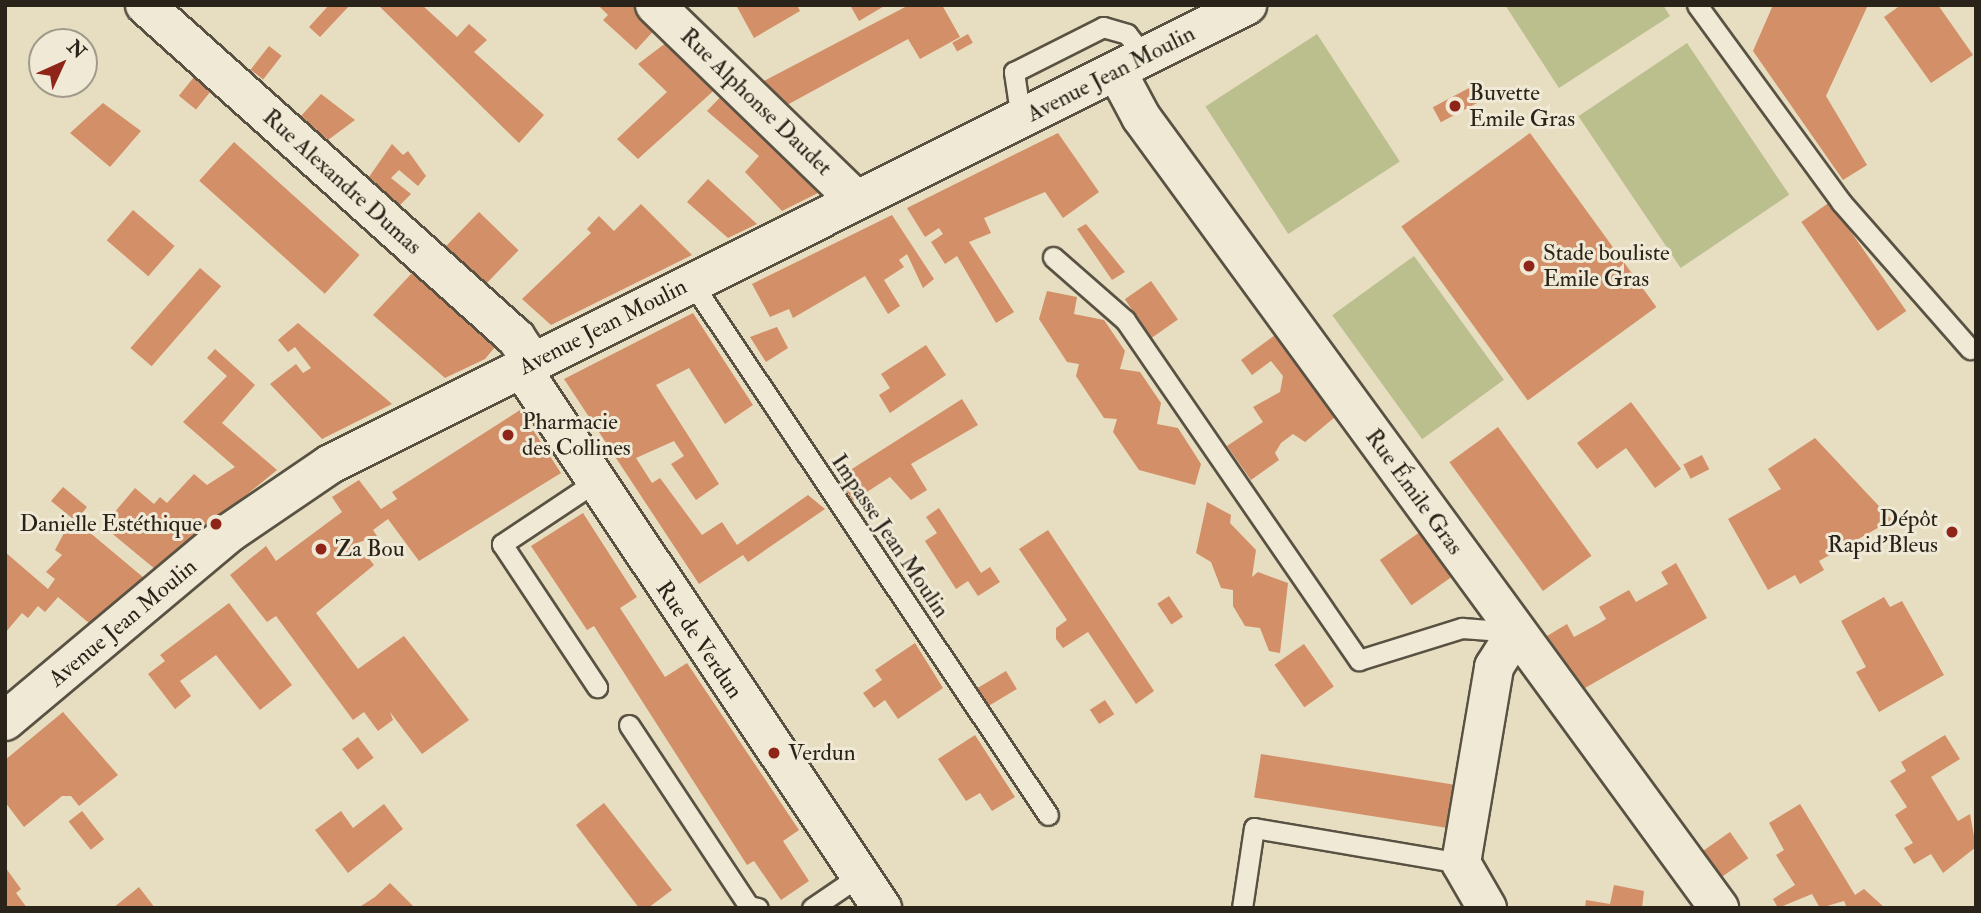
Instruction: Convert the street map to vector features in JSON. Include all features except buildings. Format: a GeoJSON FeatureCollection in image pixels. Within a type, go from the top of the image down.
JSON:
{"type":"FeatureCollection","features":[{"type":"Feature","properties":{"kind":"street","name":"Rue Alexandre Dumas"},"geometry":{"type":"LineString","coordinates":[[145,5],[516,338],[527,365]]}},
{"type":"Feature","properties":{"kind":"street","name":"Rue Alphonse Daudet"},"geometry":{"type":"LineString","coordinates":[[655,5],[856,200]]}},
{"type":"Feature","properties":{"kind":"street","name":"Avenue Jean Moulin"},"geometry":{"type":"LineString","coordinates":[[5,721],[286,491],[382,436],[1247,5]]}},
{"type":"Feature","properties":{"kind":"street","name":"Rue Émile Gras"},"geometry":{"type":"LineString","coordinates":[[1131,64],[1141,117],[1719,908]]}},
{"type":"Feature","properties":{"kind":"street","name":"Rue de Verdun"},"geometry":{"type":"LineString","coordinates":[[527,365],[595,482],[882,908]]}},
{"type":"Feature","properties":{"kind":"street"},"geometry":{"type":"LineString","coordinates":[[1487,908],[1461,863],[1494,667],[1516,632]]}},
{"type":"Feature","properties":{"kind":"lane"},"geometry":{"type":"LineString","coordinates":[[1697,5],[1841,202],[1970,349]]}},
{"type":"Feature","properties":{"kind":"lane"},"geometry":{"type":"LineString","coordinates":[[1053,257],[1125,320],[1359,660],[1462,628],[1516,632]]}},
{"type":"Feature","properties":{"kind":"lane","name":"Impasse Jean Moulin"},"geometry":{"type":"LineString","coordinates":[[692,283],[1048,815]]}},
{"type":"Feature","properties":{"kind":"lane"},"geometry":{"type":"LineString","coordinates":[[595,482],[502,544],[597,687]]}},
{"type":"Feature","properties":{"kind":"lane"},"geometry":{"type":"LineString","coordinates":[[629,725],[749,905],[758,908]]}},
{"type":"Feature","properties":{"kind":"lane"},"geometry":{"type":"LineString","coordinates":[[1242,908],[1254,828],[1461,863]]}},
{"type":"Feature","properties":{"kind":"lane"},"geometry":{"type":"LineString","coordinates":[[812,908],[859,876]]}},
{"type":"Feature","properties":{"kind":"green space"},"geometry":{"type":"Polygon","coordinates":[[[1505,5],[1663,5],[1670,16],[1559,88],[1505,5]]]}},
{"type":"Feature","properties":{"kind":"green space"},"geometry":{"type":"Polygon","coordinates":[[[1317,34],[1400,161],[1288,234],[1205,106],[1317,34]]]}},
{"type":"Feature","properties":{"kind":"green space"},"geometry":{"type":"Polygon","coordinates":[[[1687,43],[1789,195],[1681,268],[1578,116],[1687,43]]]}},
{"type":"Feature","properties":{"kind":"green space"},"geometry":{"type":"Polygon","coordinates":[[[1414,256],[1504,380],[1422,439],[1332,315],[1414,256]]]}},
{"type":"Feature","properties":{"kind":"place","name":"Buvette Emile Gras"},"geometry":{"type":"Point","coordinates":[1455,106]}},
{"type":"Feature","properties":{"kind":"place","name":"Stade bouliste Emile Gras"},"geometry":{"type":"Point","coordinates":[1529,266]}},
{"type":"Feature","properties":{"kind":"place","name":"Pharmacie des Collines"},"geometry":{"type":"Point","coordinates":[508,435]}},
{"type":"Feature","properties":{"kind":"place","name":"Danielle Estéthique"},"geometry":{"type":"Point","coordinates":[216,524]}},
{"type":"Feature","properties":{"kind":"place","name":"Dépôt Rapid'Bleus"},"geometry":{"type":"Point","coordinates":[1952,532]}},
{"type":"Feature","properties":{"kind":"place","name":"Za Bou"},"geometry":{"type":"Point","coordinates":[321,549]}},
{"type":"Feature","properties":{"kind":"place","name":"Verdun"},"geometry":{"type":"Point","coordinates":[774,753]}}]}
